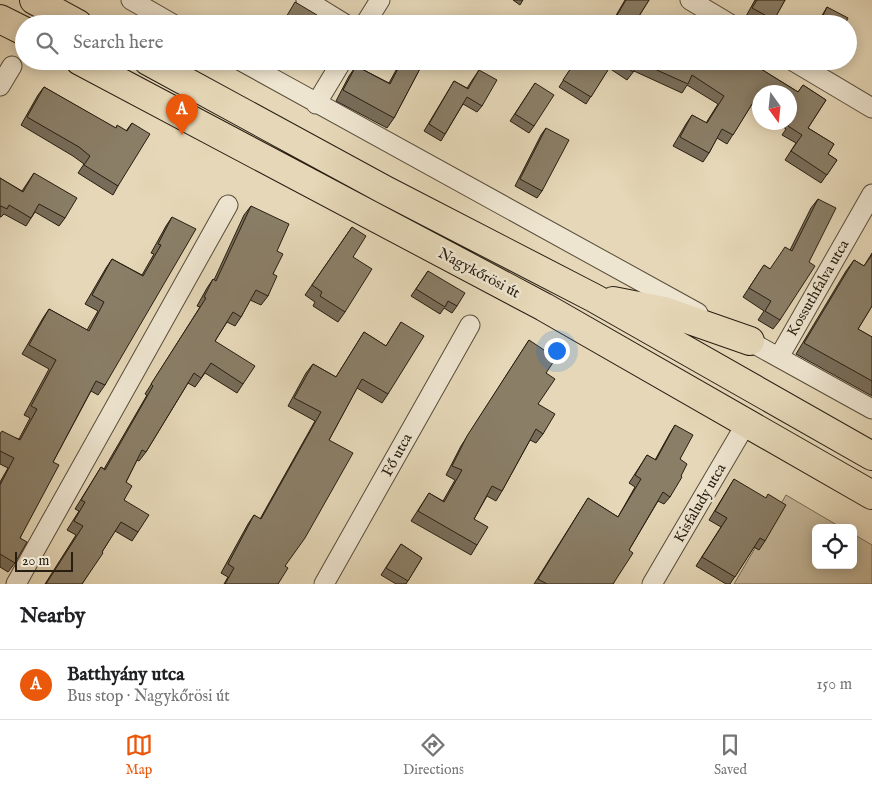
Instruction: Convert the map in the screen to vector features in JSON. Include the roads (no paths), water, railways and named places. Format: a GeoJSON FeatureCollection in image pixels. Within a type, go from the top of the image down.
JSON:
{"type":"FeatureCollection","features":[{"type":"Feature","properties":{"kind":"main road"},"geometry":{"type":"LineString","coordinates":[[34,0],[62,15]]}},
{"type":"Feature","properties":{"kind":"main road"},"geometry":{"type":"LineString","coordinates":[[0,19],[15,26]]}},
{"type":"Feature","properties":{"kind":"main road","name":"Nagykőrösi út"},"geometry":{"type":"LineString","coordinates":[[97,70],[544,307],[872,494]]}},
{"type":"Feature","properties":{"kind":"main road","name":"Nagykőrösi út"},"geometry":{"type":"LineString","coordinates":[[165,70],[385,190],[594,298],[872,456]]}},
{"type":"Feature","properties":{"kind":"main road"},"geometry":{"type":"LineString","coordinates":[[594,298],[641,305],[664,311],[711,330],[750,341]]}},
{"type":"Feature","properties":{"kind":"street"},"geometry":{"type":"LineString","coordinates":[[131,0],[158,15]]}},
{"type":"Feature","properties":{"kind":"street"},"geometry":{"type":"LineString","coordinates":[[306,0],[331,15]]}},
{"type":"Feature","properties":{"kind":"street"},"geometry":{"type":"LineString","coordinates":[[371,15],[380,0]]}},
{"type":"Feature","properties":{"kind":"street"},"geometry":{"type":"LineString","coordinates":[[690,0],[715,15]]}},
{"type":"Feature","properties":{"kind":"street"},"geometry":{"type":"LineString","coordinates":[[0,86],[12,66]]}},
{"type":"Feature","properties":{"kind":"street"},"geometry":{"type":"LineString","coordinates":[[257,70],[872,410]]}},
{"type":"Feature","properties":{"kind":"street"},"geometry":{"type":"LineString","coordinates":[[316,104],[337,70]]}},
{"type":"Feature","properties":{"kind":"street"},"geometry":{"type":"LineString","coordinates":[[808,70],[872,108]]}},
{"type":"Feature","properties":{"kind":"street","name":"Kossuthfalva utca"},"geometry":{"type":"LineString","coordinates":[[778,357],[872,194]]}},
{"type":"Feature","properties":{"kind":"street"},"geometry":{"type":"LineString","coordinates":[[16,584],[228,205]]}},
{"type":"Feature","properties":{"kind":"street","name":"Fő utca"},"geometry":{"type":"LineString","coordinates":[[324,584],[470,325]]}},
{"type":"Feature","properties":{"kind":"street","name":"Kisfaludy utca"},"geometry":{"type":"LineString","coordinates":[[652,584],[747,422]]}},
{"type":"Feature","properties":{"kind":"place","name":"Batthyány utca"},"geometry":{"type":"Point","coordinates":[182,135]}}]}
